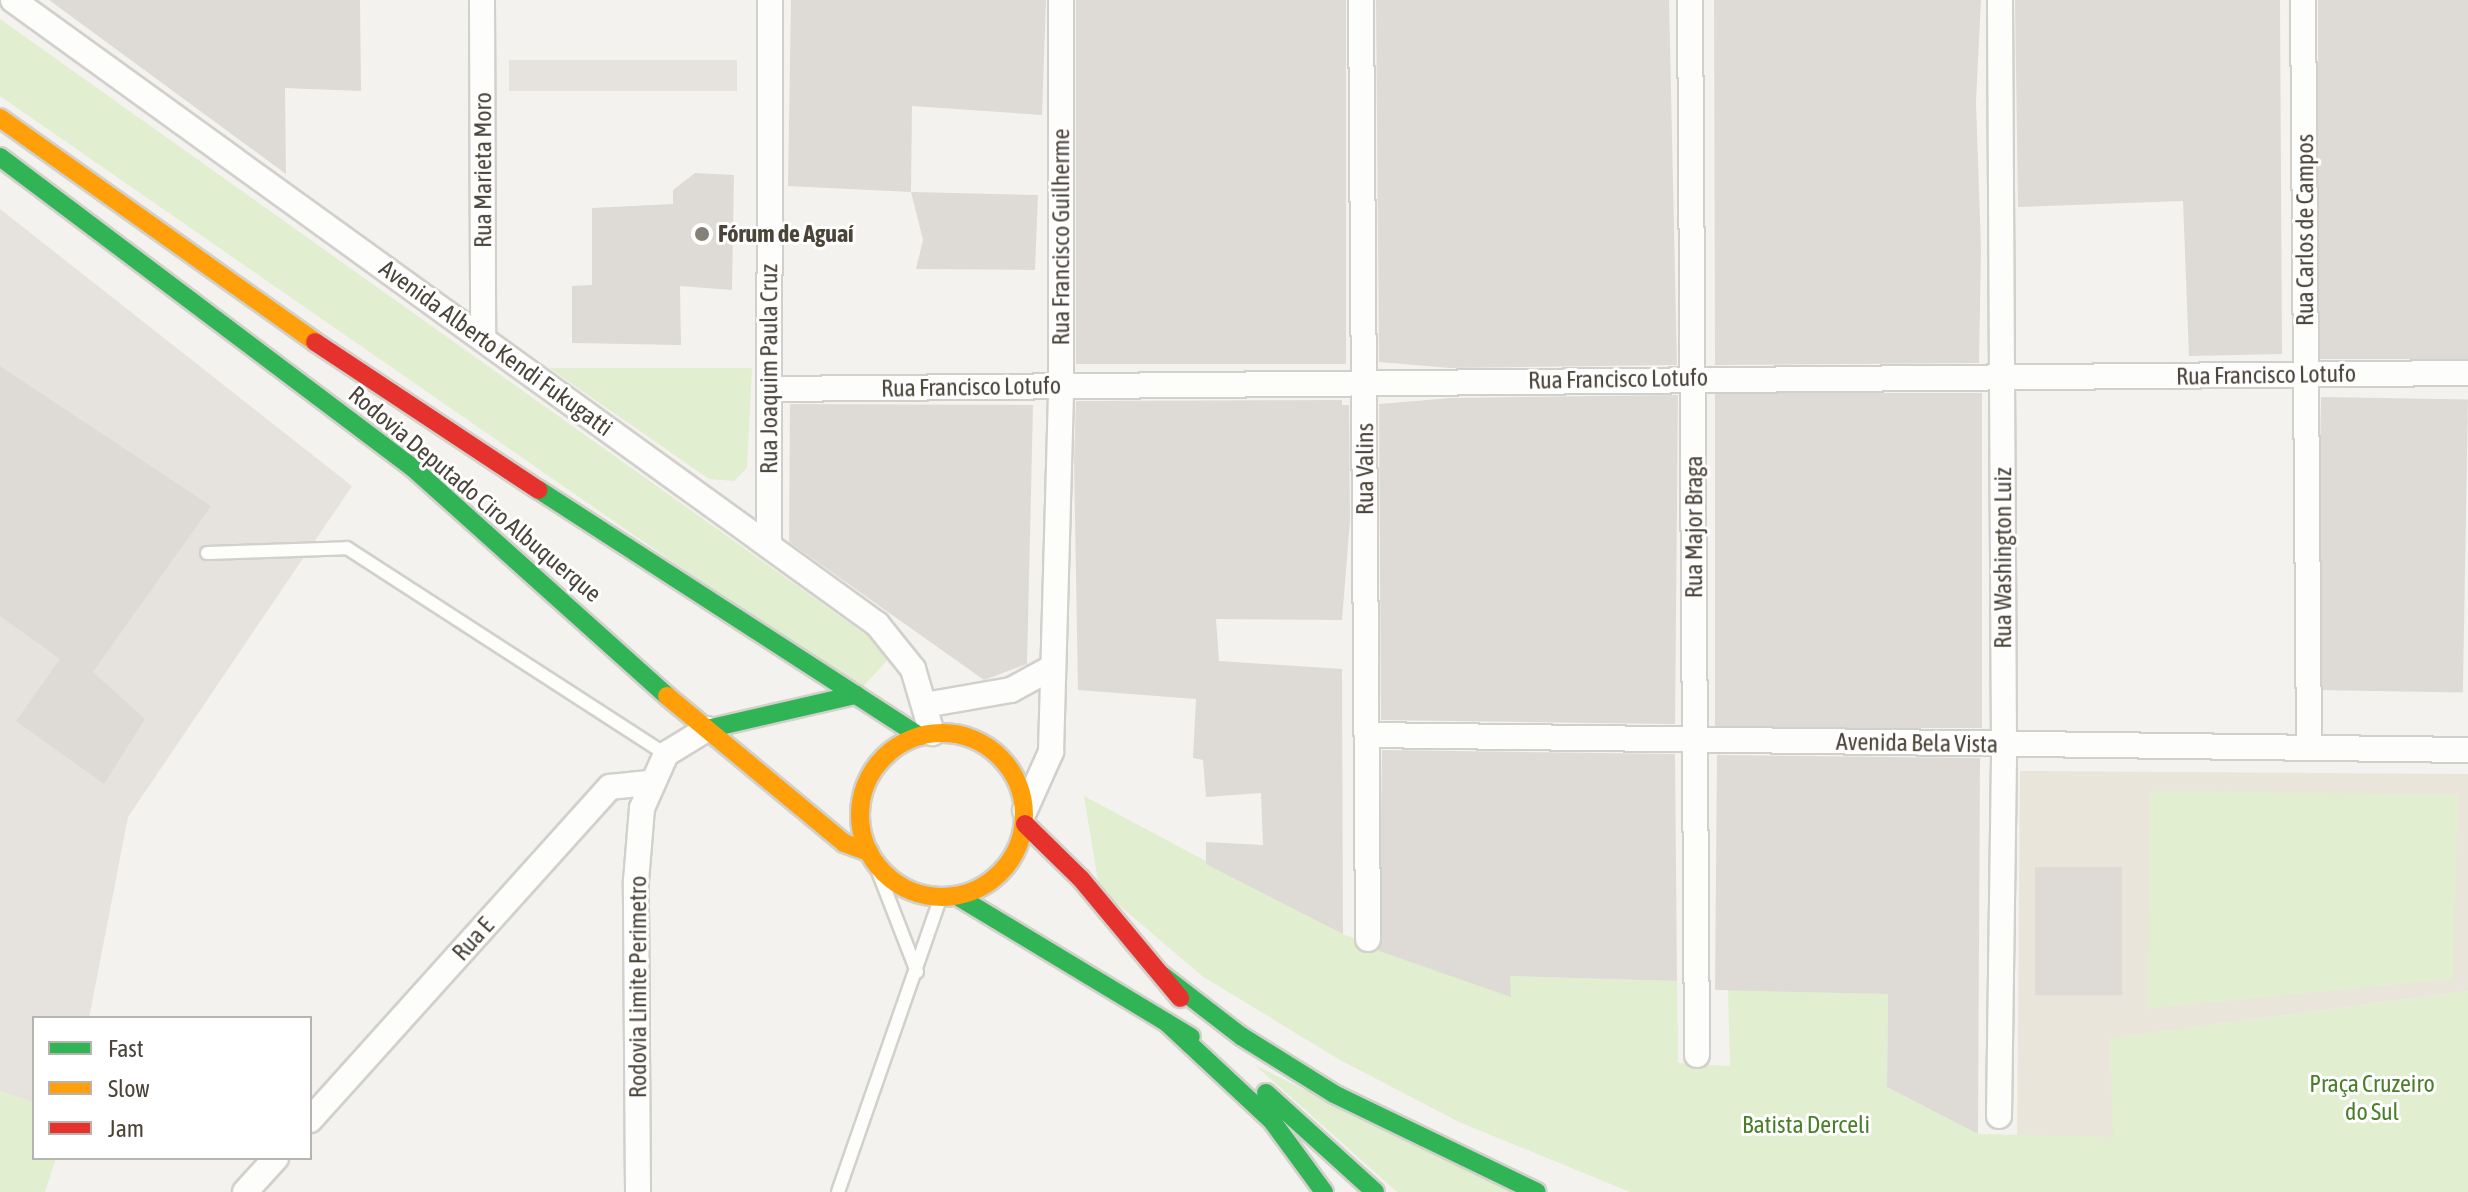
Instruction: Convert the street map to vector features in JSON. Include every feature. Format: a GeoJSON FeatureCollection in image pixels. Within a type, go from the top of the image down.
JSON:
{"type":"FeatureCollection","features":[{"type":"Feature","properties":{"kind":"main road","name":"Rodovia Deputado Ciro Albuquerque"},"geometry":{"type":"LineString","coordinates":[[0,118],[386,392],[856,695],[926,735]]}},
{"type":"Feature","properties":{"kind":"main road","name":"Rodovia Deputado Ciro Albuquerque"},"geometry":{"type":"LineString","coordinates":[[0,157],[413,468],[707,729],[844,843],[871,857]]}},
{"type":"Feature","properties":{"kind":"main road"},"geometry":{"type":"LineString","coordinates":[[707,729],[856,695]]}},
{"type":"Feature","properties":{"kind":"main road"},"geometry":{"type":"LineString","coordinates":[[1226,1057],[949,897],[903,888],[871,857],[860,827],[861,800],[870,775],[887,754],[926,735],[964,736],[988,746],[1007,763],[1025,817],[1162,975],[1226,1057],[1375,1192]]}},
{"type":"Feature","properties":{"kind":"main road"},"geometry":{"type":"LineString","coordinates":[[949,897],[982,888],[1003,871],[1018,849],[1025,817]]}},
{"type":"Feature","properties":{"kind":"main road"},"geometry":{"type":"LineString","coordinates":[[1162,975],[1241,1036],[1334,1094],[1537,1192]]}},
{"type":"Feature","properties":{"kind":"main road"},"geometry":{"type":"LineString","coordinates":[[1167,1023],[1272,1121],[1324,1192]]}},
{"type":"Feature","properties":{"kind":"street","name":"Avenida Alberto Kendi Fukugatti"},"geometry":{"type":"LineString","coordinates":[[13,0],[877,624],[913,669],[925,705],[926,735]]}},
{"type":"Feature","properties":{"kind":"street","name":"Rua Marieta Moro"},"geometry":{"type":"LineString","coordinates":[[482,0],[483,339]]}},
{"type":"Feature","properties":{"kind":"street","name":"Rua Joaquim Paula Cruz"},"geometry":{"type":"LineString","coordinates":[[769,545],[770,0]]}},
{"type":"Feature","properties":{"kind":"street","name":"Rua Francisco Guilherme"},"geometry":{"type":"LineString","coordinates":[[1025,817],[1051,752],[1061,386],[1061,0]]}},
{"type":"Feature","properties":{"kind":"street","name":"Rua Valins"},"geometry":{"type":"LineString","coordinates":[[1361,0],[1368,939]]}},
{"type":"Feature","properties":{"kind":"street","name":"Rua Major Braga"},"geometry":{"type":"LineString","coordinates":[[1690,0],[1697,1055]]}},
{"type":"Feature","properties":{"kind":"street","name":"Rua Washington Luiz"},"geometry":{"type":"LineString","coordinates":[[1999,1116],[2004,744],[2000,0]]}},
{"type":"Feature","properties":{"kind":"street","name":"Rua Carlos de Campos"},"geometry":{"type":"LineString","coordinates":[[2303,0],[2309,748]]}},
{"type":"Feature","properties":{"kind":"street","name":"Rua Francisco Lotufo"},"geometry":{"type":"LineString","coordinates":[[769,389],[2468,373]]}},
{"type":"Feature","properties":{"kind":"street"},"geometry":{"type":"LineString","coordinates":[[925,705],[1011,690],[1053,667]]}},
{"type":"Feature","properties":{"kind":"street"},"geometry":{"type":"LineString","coordinates":[[649,783],[666,754],[707,729]]}},
{"type":"Feature","properties":{"kind":"street","name":"Avenida Bela Vista"},"geometry":{"type":"LineString","coordinates":[[1367,735],[2468,750]]}},
{"type":"Feature","properties":{"kind":"street","name":"Rua E"},"geometry":{"type":"LineString","coordinates":[[312,1118],[610,787],[649,783]]}},
{"type":"Feature","properties":{"kind":"street","name":"Rodovia Limite Perimetro"},"geometry":{"type":"LineString","coordinates":[[638,1192],[636,881],[649,783]]}},
{"type":"Feature","properties":{"kind":"street"},"geometry":{"type":"LineString","coordinates":[[245,1192],[274,1160]]}},
{"type":"Feature","properties":{"kind":"lane"},"geometry":{"type":"LineString","coordinates":[[207,553],[347,548],[666,754]]}},
{"type":"Feature","properties":{"kind":"lane"},"geometry":{"type":"LineString","coordinates":[[871,857],[917,972]]}},
{"type":"Feature","properties":{"kind":"lane"},"geometry":{"type":"LineString","coordinates":[[838,1192],[917,972],[949,897]]}},
{"type":"Feature","properties":{"kind":"shaded area"},"geometry":{"type":"Polygon","coordinates":[[[509,60],[737,60],[737,91],[509,91],[509,60]]]}},
{"type":"Feature","properties":{"kind":"shaded area"},"geometry":{"type":"Polygon","coordinates":[[[0,209],[352,486],[128,817],[89,1016],[32,1016],[32,1102],[0,1091],[0,209]]]}},
{"type":"Feature","properties":{"kind":"shaded area"},"geometry":{"type":"Polygon","coordinates":[[[2020,771],[2468,774],[2468,991],[2111,1038],[2114,1137],[2017,1136],[2020,771]]]}},
{"type":"Feature","properties":{"kind":"green space"},"geometry":{"type":"Polygon","coordinates":[[[0,19],[893,654],[859,691],[0,96],[0,19]]]}},
{"type":"Feature","properties":{"kind":"green space"},"geometry":{"type":"Polygon","coordinates":[[[549,368],[752,368],[747,468],[734,481],[709,479],[549,368]]]}},
{"type":"Feature","properties":{"kind":"green space"},"geometry":{"type":"Polygon","coordinates":[[[2151,791],[2458,794],[2453,979],[2147,1009],[2151,791]]]}},
{"type":"Feature","properties":{"kind":"green space","name":"Praça Cruzeiro do Sul"},"geometry":{"type":"Polygon","coordinates":[[[1084,796],[1343,934],[1510,996],[1510,976],[1677,981],[1678,1063],[1730,1066],[1728,989],[1888,994],[1887,1087],[1978,1134],[2113,1137],[2110,1038],[2468,991],[2468,1192],[1630,1192],[1459,1122],[1340,1060],[1202,976],[1099,888],[1084,796]]]}},
{"type":"Feature","properties":{"kind":"green space"},"geometry":{"type":"Polygon","coordinates":[[[1255,1065],[1510,1192],[1397,1192],[1255,1065]]]}},
{"type":"Feature","properties":{"kind":"green space"},"geometry":{"type":"Polygon","coordinates":[[[0,1091],[32,1102],[32,1160],[55,1160],[45,1192],[0,1192],[0,1091]]]}},
{"type":"Feature","properties":{"kind":"building"},"geometry":{"type":"Polygon","coordinates":[[[49,0],[360,0],[361,91],[285,88],[286,174],[49,0]]]}},
{"type":"Feature","properties":{"kind":"building"},"geometry":{"type":"Polygon","coordinates":[[[791,0],[1046,0],[1042,115],[912,106],[911,192],[788,186],[791,0]]]}},
{"type":"Feature","properties":{"kind":"building"},"geometry":{"type":"Polygon","coordinates":[[[1076,0],[1346,0],[1346,364],[1076,364],[1076,0]]]}},
{"type":"Feature","properties":{"kind":"building"},"geometry":{"type":"Polygon","coordinates":[[[1376,0],[1669,0],[1677,365],[1450,368],[1379,362],[1376,0]]]}},
{"type":"Feature","properties":{"kind":"building"},"geometry":{"type":"Polygon","coordinates":[[[1714,0],[1981,0],[1976,102],[1981,249],[1979,363],[1715,365],[1714,0]]]}},
{"type":"Feature","properties":{"kind":"building"},"geometry":{"type":"Polygon","coordinates":[[[2015,0],[2280,0],[2282,354],[2189,356],[2183,201],[2018,207],[2015,0]]]}},
{"type":"Feature","properties":{"kind":"building"},"geometry":{"type":"Polygon","coordinates":[[[2318,0],[2468,0],[2468,359],[2318,359],[2318,0]]]}},
{"type":"Feature","properties":{"kind":"building"},"geometry":{"type":"Polygon","coordinates":[[[695,173],[734,175],[732,290],[680,286],[681,345],[572,343],[572,286],[592,285],[592,208],[673,204],[673,190],[695,173]]]}},
{"type":"Feature","properties":{"kind":"building"},"geometry":{"type":"Polygon","coordinates":[[[911,192],[1038,195],[1035,270],[916,269],[923,240],[911,192]]]}},
{"type":"Feature","properties":{"kind":"building"},"geometry":{"type":"Polygon","coordinates":[[[0,366],[211,506],[93,672],[145,719],[104,784],[16,721],[60,659],[0,616],[0,366]]]}},
{"type":"Feature","properties":{"kind":"building"},"geometry":{"type":"Polygon","coordinates":[[[1715,393],[1982,393],[1982,728],[1715,728],[1715,393]]]}},
{"type":"Feature","properties":{"kind":"building"},"geometry":{"type":"Polygon","coordinates":[[[1678,395],[1675,724],[1381,720],[1379,404],[1451,398],[1678,395]]]}},
{"type":"Feature","properties":{"kind":"building"},"geometry":{"type":"Polygon","coordinates":[[[2321,397],[2468,400],[2463,693],[2316,690],[2321,397]]]}},
{"type":"Feature","properties":{"kind":"building"},"geometry":{"type":"Polygon","coordinates":[[[1342,400],[1342,405],[1349,405],[1350,521],[1342,620],[1216,619],[1219,661],[1342,669],[1343,934],[1206,864],[1206,842],[1263,845],[1261,793],[1206,797],[1203,760],[1193,758],[1196,699],[1078,690],[1074,462],[1076,401],[1342,400]]]}},
{"type":"Feature","properties":{"kind":"building"},"geometry":{"type":"Polygon","coordinates":[[[790,404],[1033,405],[1027,664],[984,680],[789,542],[790,404]]]}},
{"type":"Feature","properties":{"kind":"building"},"geometry":{"type":"Polygon","coordinates":[[[1382,750],[1675,754],[1677,981],[1510,976],[1511,997],[1379,951],[1382,750]]]}},
{"type":"Feature","properties":{"kind":"building"},"geometry":{"type":"Polygon","coordinates":[[[1717,755],[1980,758],[1978,1134],[1887,1087],[1888,994],[1715,990],[1717,755]]]}},
{"type":"Feature","properties":{"kind":"building"},"geometry":{"type":"Polygon","coordinates":[[[2035,867],[2122,867],[2122,995],[2035,995],[2035,867]]]}},
{"type":"Feature","properties":{"kind":"traffic: fast"},"geometry":{"type":"LineString","coordinates":[[0,157],[413,468],[667,696]]}},
{"type":"Feature","properties":{"kind":"traffic: fast"},"geometry":{"type":"LineString","coordinates":[[539,490],[919,736]]}},
{"type":"Feature","properties":{"kind":"traffic: fast"},"geometry":{"type":"LineString","coordinates":[[707,729],[856,695]]}},
{"type":"Feature","properties":{"kind":"traffic: fast"},"geometry":{"type":"LineString","coordinates":[[957,896],[1191,1037]]}},
{"type":"Feature","properties":{"kind":"traffic: fast"},"geometry":{"type":"LineString","coordinates":[[1162,975],[1241,1036],[1334,1094],[1537,1192]]}},
{"type":"Feature","properties":{"kind":"traffic: fast"},"geometry":{"type":"LineString","coordinates":[[1167,1023],[1272,1121],[1324,1192]]}},
{"type":"Feature","properties":{"kind":"traffic: fast"},"geometry":{"type":"LineString","coordinates":[[1266,1093],[1375,1192]]}},
{"type":"Feature","properties":{"kind":"traffic: slow"},"geometry":{"type":"LineString","coordinates":[[0,118],[315,342]]}},
{"type":"Feature","properties":{"kind":"traffic: slow"},"geometry":{"type":"LineString","coordinates":[[667,696],[844,843],[869,852]]}},
{"type":"Feature","properties":{"kind":"traffic: slow"},"geometry":{"type":"LineString","coordinates":[[942,733],[973,739],[1000,757],[1018,784],[1024,815],[1018,846],[1000,873],[973,891],[942,897],[911,891],[884,873],[866,846],[860,815],[866,784],[884,757],[911,739],[942,733]]}},
{"type":"Feature","properties":{"kind":"traffic: jam"},"geometry":{"type":"LineString","coordinates":[[315,342],[539,490]]}},
{"type":"Feature","properties":{"kind":"traffic: jam"},"geometry":{"type":"LineString","coordinates":[[1025,824],[1081,879],[1180,998]]}},
{"type":"Feature","properties":{"kind":"place","name":"Fórum de Aguaí"},"geometry":{"type":"Point","coordinates":[702,234]}},
{"type":"Feature","properties":{"kind":"park label","name":"Batista Derceli"},"geometry":{"type":"Point","coordinates":[1806,1125]}}]}
